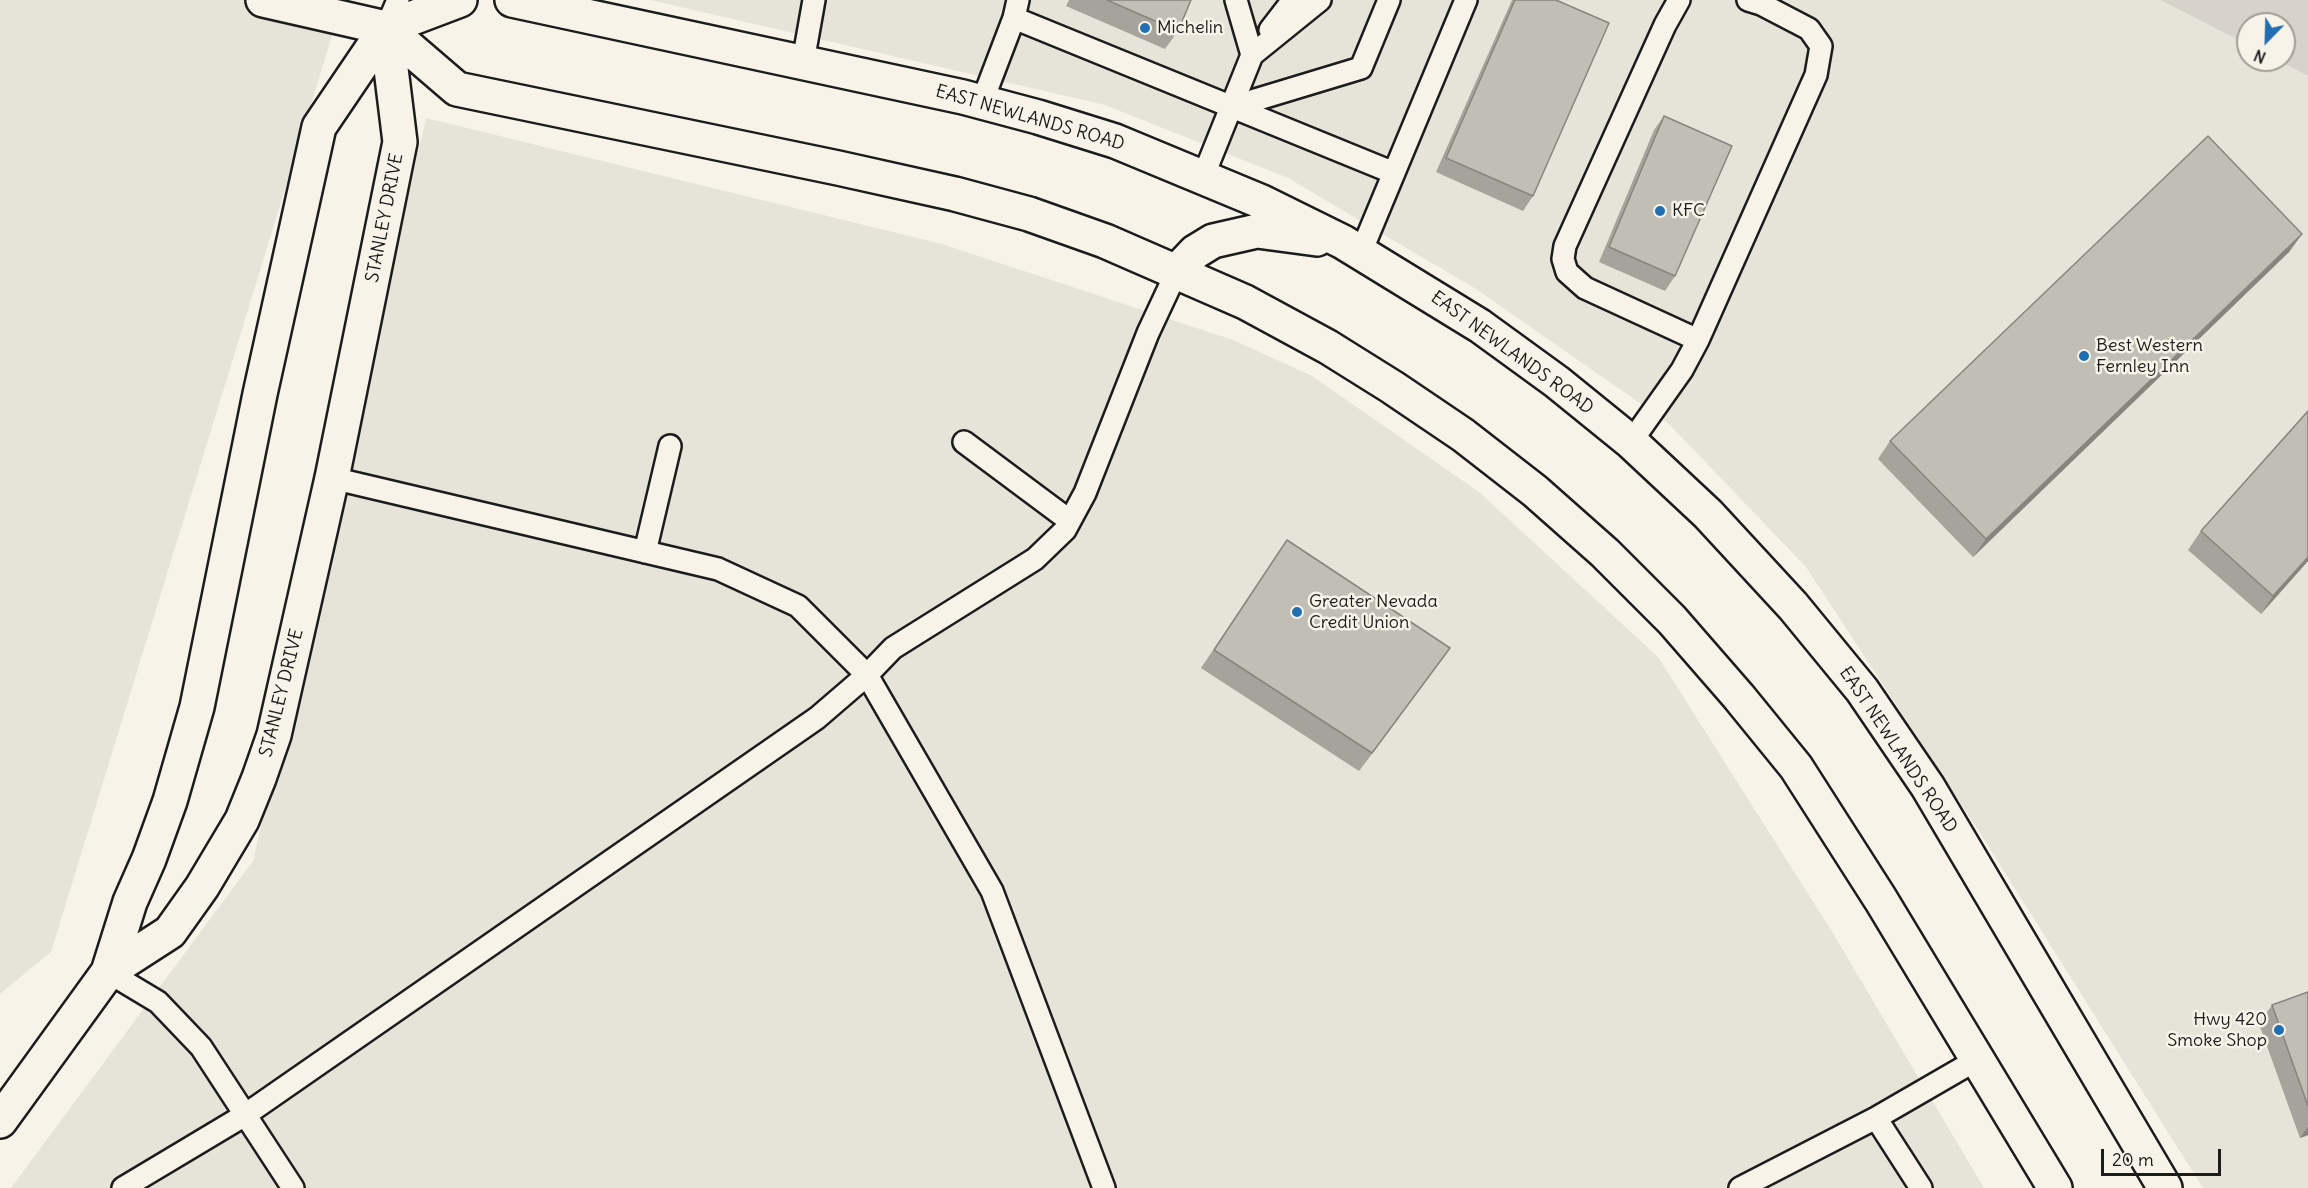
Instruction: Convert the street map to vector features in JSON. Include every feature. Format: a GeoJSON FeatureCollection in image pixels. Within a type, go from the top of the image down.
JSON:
{"type":"FeatureCollection","features":[{"type":"Feature","properties":{"kind":"street"},"geometry":{"type":"LineString","coordinates":[[263,0],[392,14],[460,0]]}},
{"type":"Feature","properties":{"kind":"street","name":"EAST NEWLANDS ROAD"},"geometry":{"type":"LineString","coordinates":[[512,0],[982,102],[1115,141],[1262,202],[1352,247],[1480,326],[1557,382],[1631,442],[1708,514],[1779,590],[1862,690],[1928,787],[2165,1188]]}},
{"type":"Feature","properties":{"kind":"street"},"geometry":{"type":"LineString","coordinates":[[392,14],[457,89],[955,194],[1040,218],[1105,241],[1245,302],[1317,341],[1392,387],[1463,435],[1535,491],[1605,553],[1672,620],[1796,767],[1881,900],[2055,1188]]}},
{"type":"Feature","properties":{"kind":"street","name":"STANLEY DRIVE"},"geometry":{"type":"LineString","coordinates":[[108,972],[170,932],[202,887],[242,819],[274,735],[332,478],[400,142],[392,14]]}},
{"type":"Feature","properties":{"kind":"street","name":"STANLEY DRIVE"},"geometry":{"type":"LineString","coordinates":[[0,1121],[108,972],[130,902],[149,859],[170,801],[197,707],[260,394],[319,127],[392,14]]}},
{"type":"Feature","properties":{"kind":"street"},"geometry":{"type":"LineString","coordinates":[[1177,271],[1195,252],[1213,241],[1257,231],[1352,247]]}},
{"type":"Feature","properties":{"kind":"lane"},"geometry":{"type":"LineString","coordinates":[[803,62],[814,0]]}},
{"type":"Feature","properties":{"kind":"lane"},"geometry":{"type":"LineString","coordinates":[[982,102],[1016,9],[1026,0]]}},
{"type":"Feature","properties":{"kind":"lane"},"geometry":{"type":"LineString","coordinates":[[1236,0],[1252,55]]}},
{"type":"Feature","properties":{"kind":"lane"},"geometry":{"type":"LineString","coordinates":[[1251,0],[1252,55]]}},
{"type":"Feature","properties":{"kind":"lane"},"geometry":{"type":"LineString","coordinates":[[1203,177],[1252,55],[1293,0]]}},
{"type":"Feature","properties":{"kind":"lane"},"geometry":{"type":"LineString","coordinates":[[1252,55],[1320,0]]}},
{"type":"Feature","properties":{"kind":"lane"},"geometry":{"type":"LineString","coordinates":[[1232,107],[1360,68],[1389,0]]}},
{"type":"Feature","properties":{"kind":"lane"},"geometry":{"type":"LineString","coordinates":[[1352,247],[1394,173],[1466,0]]}},
{"type":"Feature","properties":{"kind":"lane"},"geometry":{"type":"LineString","coordinates":[[1679,0],[1665,25],[1565,246],[1563,259],[1567,272],[1584,288],[1698,340]]}},
{"type":"Feature","properties":{"kind":"lane"},"geometry":{"type":"LineString","coordinates":[[1631,442],[1682,370],[1698,340],[1816,75],[1821,46],[1809,29],[1761,4],[1748,0]]}},
{"type":"Feature","properties":{"kind":"lane"},"geometry":{"type":"LineString","coordinates":[[1016,9],[1232,107],[1394,173]]}},
{"type":"Feature","properties":{"kind":"lane"},"geometry":{"type":"LineString","coordinates":[[123,1188],[245,1115],[817,718],[867,675],[893,648],[1035,559],[1065,530],[1085,493],[1148,333],[1177,271]]}},
{"type":"Feature","properties":{"kind":"lane"},"geometry":{"type":"LineString","coordinates":[[964,442],[1070,521]]}},
{"type":"Feature","properties":{"kind":"lane"},"geometry":{"type":"LineString","coordinates":[[645,552],[670,446]]}},
{"type":"Feature","properties":{"kind":"lane"},"geometry":{"type":"LineString","coordinates":[[332,478],[718,569],[798,606],[867,675],[992,891],[1104,1188]]}},
{"type":"Feature","properties":{"kind":"lane"},"geometry":{"type":"LineString","coordinates":[[108,972],[158,1002],[201,1047],[293,1188]]}},
{"type":"Feature","properties":{"kind":"lane"},"geometry":{"type":"LineString","coordinates":[[1740,1188],[1876,1118],[1978,1059]]}},
{"type":"Feature","properties":{"kind":"lane"},"geometry":{"type":"LineString","coordinates":[[1876,1118],[1920,1188]]}},
{"type":"Feature","properties":{"kind":"shaded area"},"geometry":{"type":"Polygon","coordinates":[[[0,0],[343,0],[51,952],[0,994],[0,0]]]}},
{"type":"Feature","properties":{"kind":"shaded area"},"geometry":{"type":"Polygon","coordinates":[[[650,0],[2160,0],[2236,39],[2236,72],[2296,72],[2296,70],[2308,76],[2308,1188],[2203,1188],[1980,833],[1806,567],[1667,422],[1476,289],[1288,178],[1105,105],[650,0]]]}},
{"type":"Feature","properties":{"kind":"shaded area"},"geometry":{"type":"Polygon","coordinates":[[[2160,0],[2308,0],[2308,76],[2296,70],[2296,12],[2236,12],[2236,39],[2160,0]]]}},
{"type":"Feature","properties":{"kind":"shaded area"},"geometry":{"type":"Polygon","coordinates":[[[426,118],[942,244],[1233,340],[1312,376],[1479,492],[1658,657],[1831,930],[1984,1188],[11,1188],[253,861],[426,118]]]}},
{"type":"Feature","properties":{"kind":"building"},"geometry":{"type":"Polygon","coordinates":[[[1107,0],[1191,0],[1178,31],[1107,0]]]}},
{"type":"Feature","properties":{"kind":"building"},"geometry":{"type":"Polygon","coordinates":[[[1515,0],[1556,0],[1609,23],[1533,196],[1446,158],[1515,0]]]}},
{"type":"Feature","properties":{"kind":"building","name":"KFC"},"geometry":{"type":"Polygon","coordinates":[[[1664,116],[1732,146],[1675,276],[1609,247],[1664,116]]]}},
{"type":"Feature","properties":{"kind":"building","name":"Best Western Fernley Inn"},"geometry":{"type":"Polygon","coordinates":[[[2208,136],[2302,234],[1986,539],[1890,441],[2208,136]]]}},
{"type":"Feature","properties":{"kind":"building"},"geometry":{"type":"Polygon","coordinates":[[[2308,411],[2308,557],[2273,596],[2201,531],[2308,411]]]}},
{"type":"Feature","properties":{"kind":"building","name":"Greater Nevada Credit Union"},"geometry":{"type":"Polygon","coordinates":[[[1287,540],[1450,648],[1372,753],[1214,650],[1287,540]]]}},
{"type":"Feature","properties":{"kind":"building"},"geometry":{"type":"Polygon","coordinates":[[[2308,992],[2308,1106],[2272,1005],[2308,992]]]}},
{"type":"Feature","properties":{"kind":"place","name":"Michelin"},"geometry":{"type":"Point","coordinates":[1145,28]}},
{"type":"Feature","properties":{"kind":"place","name":"KFC"},"geometry":{"type":"Point","coordinates":[1660,211]}},
{"type":"Feature","properties":{"kind":"place","name":"Best Western Fernley Inn"},"geometry":{"type":"Point","coordinates":[2084,356]}},
{"type":"Feature","properties":{"kind":"place","name":"Greater Nevada Credit Union"},"geometry":{"type":"Point","coordinates":[1297,612]}},
{"type":"Feature","properties":{"kind":"place","name":"Hwy 420 Smoke Shop"},"geometry":{"type":"Point","coordinates":[2279,1030]}}]}
